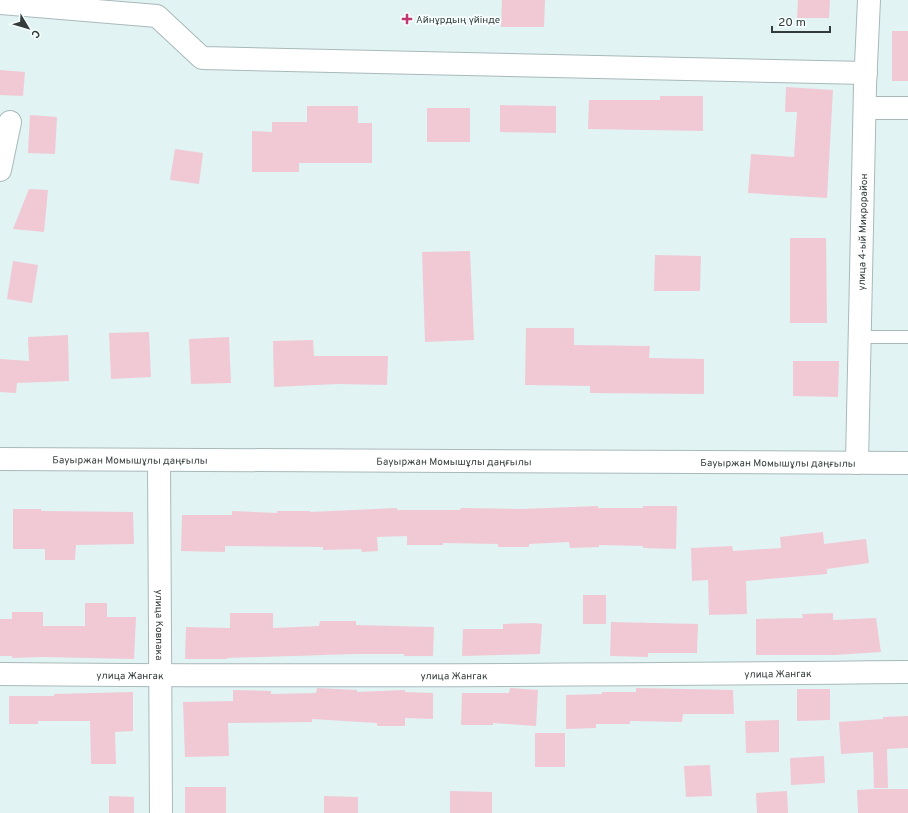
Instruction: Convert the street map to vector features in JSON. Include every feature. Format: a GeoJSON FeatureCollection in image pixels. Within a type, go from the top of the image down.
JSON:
{"type":"FeatureCollection","features":[{"type":"Feature","properties":{"kind":"street","name":"улица 4-ый Микрорайон"},"geometry":{"type":"LineString","coordinates":[[857,463],[865,108],[869,0]]}},
{"type":"Feature","properties":{"kind":"street"},"geometry":{"type":"LineString","coordinates":[[0,3],[157,16],[202,58],[866,73]]}},
{"type":"Feature","properties":{"kind":"street"},"geometry":{"type":"LineString","coordinates":[[865,108],[908,108]]}},
{"type":"Feature","properties":{"kind":"street"},"geometry":{"type":"LineString","coordinates":[[0,170],[10,122]]}},
{"type":"Feature","properties":{"kind":"street","name":"Бауыржан Момышұлы даңғылы"},"geometry":{"type":"LineString","coordinates":[[0,459],[159,461],[908,463]]}},
{"type":"Feature","properties":{"kind":"street","name":"улица Ковпака"},"geometry":{"type":"LineString","coordinates":[[159,461],[159,676],[161,813]]}},
{"type":"Feature","properties":{"kind":"street","name":"улица Жангак"},"geometry":{"type":"LineString","coordinates":[[0,674],[159,676],[599,675],[908,672]]}},
{"type":"Feature","properties":{"kind":"lane"},"geometry":{"type":"LineString","coordinates":[[860,337],[908,337]]}},
{"type":"Feature","properties":{"kind":"building"},"geometry":{"type":"Polygon","coordinates":[[[502,0],[545,0],[544,27],[501,27],[502,0]]]}},
{"type":"Feature","properties":{"kind":"building"},"geometry":{"type":"Polygon","coordinates":[[[798,0],[830,0],[829,18],[797,18],[798,0]]]}},
{"type":"Feature","properties":{"kind":"building"},"geometry":{"type":"Polygon","coordinates":[[[892,31],[908,31],[908,81],[892,81],[892,31]]]}},
{"type":"Feature","properties":{"kind":"building"},"geometry":{"type":"Polygon","coordinates":[[[0,70],[25,72],[23,96],[0,95],[0,70]]]}},
{"type":"Feature","properties":{"kind":"building"},"geometry":{"type":"Polygon","coordinates":[[[786,87],[833,90],[827,198],[748,193],[751,154],[794,157],[797,112],[785,112],[786,87]]]}},
{"type":"Feature","properties":{"kind":"building"},"geometry":{"type":"Polygon","coordinates":[[[660,96],[703,96],[703,131],[588,129],[589,100],[660,100],[660,96]]]}},
{"type":"Feature","properties":{"kind":"building"},"geometry":{"type":"Polygon","coordinates":[[[500,105],[556,106],[556,133],[500,132],[500,105]]]}},
{"type":"Feature","properties":{"kind":"building"},"geometry":{"type":"Polygon","coordinates":[[[307,106],[358,106],[358,123],[372,123],[372,163],[299,163],[299,172],[252,172],[252,131],[272,132],[272,122],[307,122],[307,106]]]}},
{"type":"Feature","properties":{"kind":"building"},"geometry":{"type":"Polygon","coordinates":[[[427,108],[470,108],[470,142],[427,142],[427,108]]]}},
{"type":"Feature","properties":{"kind":"building"},"geometry":{"type":"Polygon","coordinates":[[[30,115],[57,117],[55,154],[28,153],[30,115]]]}},
{"type":"Feature","properties":{"kind":"building"},"geometry":{"type":"Polygon","coordinates":[[[175,149],[203,153],[199,184],[170,180],[175,149]]]}},
{"type":"Feature","properties":{"kind":"building"},"geometry":{"type":"Polygon","coordinates":[[[29,189],[48,190],[44,232],[13,229],[29,189]]]}},
{"type":"Feature","properties":{"kind":"building"},"geometry":{"type":"Polygon","coordinates":[[[790,238],[826,238],[827,323],[790,323],[790,238]]]}},
{"type":"Feature","properties":{"kind":"building"},"geometry":{"type":"Polygon","coordinates":[[[470,251],[474,340],[425,342],[422,252],[470,251]]]}},
{"type":"Feature","properties":{"kind":"building"},"geometry":{"type":"Polygon","coordinates":[[[655,255],[701,256],[700,291],[654,291],[655,255]]]}},
{"type":"Feature","properties":{"kind":"building"},"geometry":{"type":"Polygon","coordinates":[[[13,261],[38,265],[32,303],[7,299],[13,261]]]}},
{"type":"Feature","properties":{"kind":"building"},"geometry":{"type":"Polygon","coordinates":[[[526,328],[574,328],[574,345],[650,346],[649,358],[704,359],[704,394],[590,393],[590,386],[525,385],[526,328]]]}},
{"type":"Feature","properties":{"kind":"building"},"geometry":{"type":"Polygon","coordinates":[[[149,332],[151,377],[111,379],[109,333],[149,332]]]}},
{"type":"Feature","properties":{"kind":"building"},"geometry":{"type":"Polygon","coordinates":[[[68,335],[69,381],[17,383],[16,393],[0,392],[0,359],[29,361],[28,337],[68,335]]]}},
{"type":"Feature","properties":{"kind":"building"},"geometry":{"type":"Polygon","coordinates":[[[229,337],[231,383],[191,384],[189,339],[229,337]]]}},
{"type":"Feature","properties":{"kind":"building"},"geometry":{"type":"Polygon","coordinates":[[[313,340],[314,356],[388,356],[387,385],[338,384],[274,387],[273,341],[313,340]]]}},
{"type":"Feature","properties":{"kind":"building"},"geometry":{"type":"Polygon","coordinates":[[[793,361],[839,361],[838,397],[793,396],[793,361]]]}},
{"type":"Feature","properties":{"kind":"building"},"geometry":{"type":"Polygon","coordinates":[[[598,506],[598,508],[643,508],[643,506],[677,506],[676,549],[643,548],[643,546],[599,545],[599,547],[570,548],[569,542],[529,544],[529,547],[498,547],[498,544],[443,543],[443,545],[407,545],[407,536],[377,537],[378,551],[362,552],[361,549],[323,550],[323,547],[225,546],[225,552],[181,551],[182,515],[232,515],[232,511],[277,513],[277,511],[310,512],[397,508],[397,510],[460,510],[461,508],[521,509],[598,506]]]}},
{"type":"Feature","properties":{"kind":"building"},"geometry":{"type":"Polygon","coordinates":[[[13,509],[41,509],[41,511],[133,512],[134,544],[76,545],[75,560],[45,560],[45,549],[13,549],[13,509]]]}},
{"type":"Feature","properties":{"kind":"building"},"geometry":{"type":"Polygon","coordinates":[[[823,532],[824,544],[866,539],[869,563],[827,569],[827,574],[746,581],[747,614],[709,615],[708,580],[692,581],[691,548],[732,546],[733,551],[781,548],[780,537],[823,532]]]}},
{"type":"Feature","properties":{"kind":"building"},"geometry":{"type":"Polygon","coordinates":[[[583,595],[606,595],[606,624],[583,624],[583,595]]]}},
{"type":"Feature","properties":{"kind":"building"},"geometry":{"type":"Polygon","coordinates":[[[85,603],[107,603],[107,617],[136,617],[134,659],[43,657],[12,658],[12,656],[0,656],[0,619],[12,619],[12,612],[43,612],[43,626],[85,626],[85,603]]]}},
{"type":"Feature","properties":{"kind":"building"},"geometry":{"type":"Polygon","coordinates":[[[230,613],[273,613],[273,628],[319,626],[320,621],[356,621],[356,625],[434,627],[433,656],[404,656],[404,654],[356,654],[227,659],[185,659],[186,627],[230,628],[230,613]]]}},
{"type":"Feature","properties":{"kind":"building"},"geometry":{"type":"Polygon","coordinates":[[[833,613],[833,620],[876,618],[881,652],[834,655],[756,655],[756,619],[803,618],[802,614],[833,613]]]}},
{"type":"Feature","properties":{"kind":"building"},"geometry":{"type":"Polygon","coordinates":[[[611,622],[698,624],[697,653],[648,653],[648,657],[610,656],[611,622]]]}},
{"type":"Feature","properties":{"kind":"building"},"geometry":{"type":"Polygon","coordinates":[[[503,624],[542,624],[540,654],[462,656],[463,629],[503,629],[503,624]]]}},
{"type":"Feature","properties":{"kind":"building"},"geometry":{"type":"Polygon","coordinates":[[[317,688],[357,690],[357,692],[405,690],[405,692],[433,693],[433,719],[405,718],[405,726],[377,726],[377,723],[312,719],[312,722],[228,723],[229,756],[185,757],[183,702],[233,701],[233,690],[271,691],[271,694],[316,693],[317,688]]]}},
{"type":"Feature","properties":{"kind":"building"},"geometry":{"type":"Polygon","coordinates":[[[510,688],[538,690],[536,726],[493,723],[493,725],[461,725],[462,693],[509,693],[510,688]]]}},
{"type":"Feature","properties":{"kind":"building"},"geometry":{"type":"Polygon","coordinates":[[[636,688],[733,690],[734,714],[683,714],[682,722],[630,721],[630,724],[596,724],[596,728],[566,729],[566,695],[602,694],[602,692],[636,692],[636,688]]]}},
{"type":"Feature","properties":{"kind":"building"},"geometry":{"type":"Polygon","coordinates":[[[797,689],[830,689],[830,720],[797,721],[797,689]]]}},
{"type":"Feature","properties":{"kind":"building"},"geometry":{"type":"Polygon","coordinates":[[[133,692],[133,731],[115,732],[116,764],[91,764],[90,721],[38,721],[38,724],[9,724],[9,696],[54,696],[54,694],[133,692]]]}},
{"type":"Feature","properties":{"kind":"building"},"geometry":{"type":"Polygon","coordinates":[[[908,716],[908,748],[887,749],[888,788],[874,788],[873,752],[841,754],[839,722],[908,716]]]}},
{"type":"Feature","properties":{"kind":"building"},"geometry":{"type":"Polygon","coordinates":[[[779,720],[779,752],[746,753],[745,721],[779,720]]]}},
{"type":"Feature","properties":{"kind":"building"},"geometry":{"type":"Polygon","coordinates":[[[535,733],[565,733],[565,767],[535,767],[535,733]]]}},
{"type":"Feature","properties":{"kind":"building"},"geometry":{"type":"Polygon","coordinates":[[[824,756],[825,783],[791,785],[790,758],[824,756]]]}},
{"type":"Feature","properties":{"kind":"building"},"geometry":{"type":"Polygon","coordinates":[[[710,765],[712,796],[686,797],[684,766],[710,765]]]}},
{"type":"Feature","properties":{"kind":"building"},"geometry":{"type":"Polygon","coordinates":[[[185,787],[226,787],[226,813],[185,813],[185,787]]]}},
{"type":"Feature","properties":{"kind":"building"},"geometry":{"type":"Polygon","coordinates":[[[908,789],[908,813],[858,813],[857,790],[908,789]]]}},
{"type":"Feature","properties":{"kind":"building"},"geometry":{"type":"Polygon","coordinates":[[[450,791],[492,792],[492,813],[450,813],[450,791]]]}},
{"type":"Feature","properties":{"kind":"building"},"geometry":{"type":"Polygon","coordinates":[[[787,791],[788,813],[757,813],[756,793],[787,791]]]}},
{"type":"Feature","properties":{"kind":"building"},"geometry":{"type":"Polygon","coordinates":[[[109,796],[134,797],[134,813],[109,813],[109,796]]]}},
{"type":"Feature","properties":{"kind":"building"},"geometry":{"type":"Polygon","coordinates":[[[324,796],[358,797],[358,813],[324,813],[324,796]]]}},
{"type":"Feature","properties":{"kind":"place","name":"Айнұрдың үйінде"},"geometry":{"type":"Point","coordinates":[407,19]}}]}
